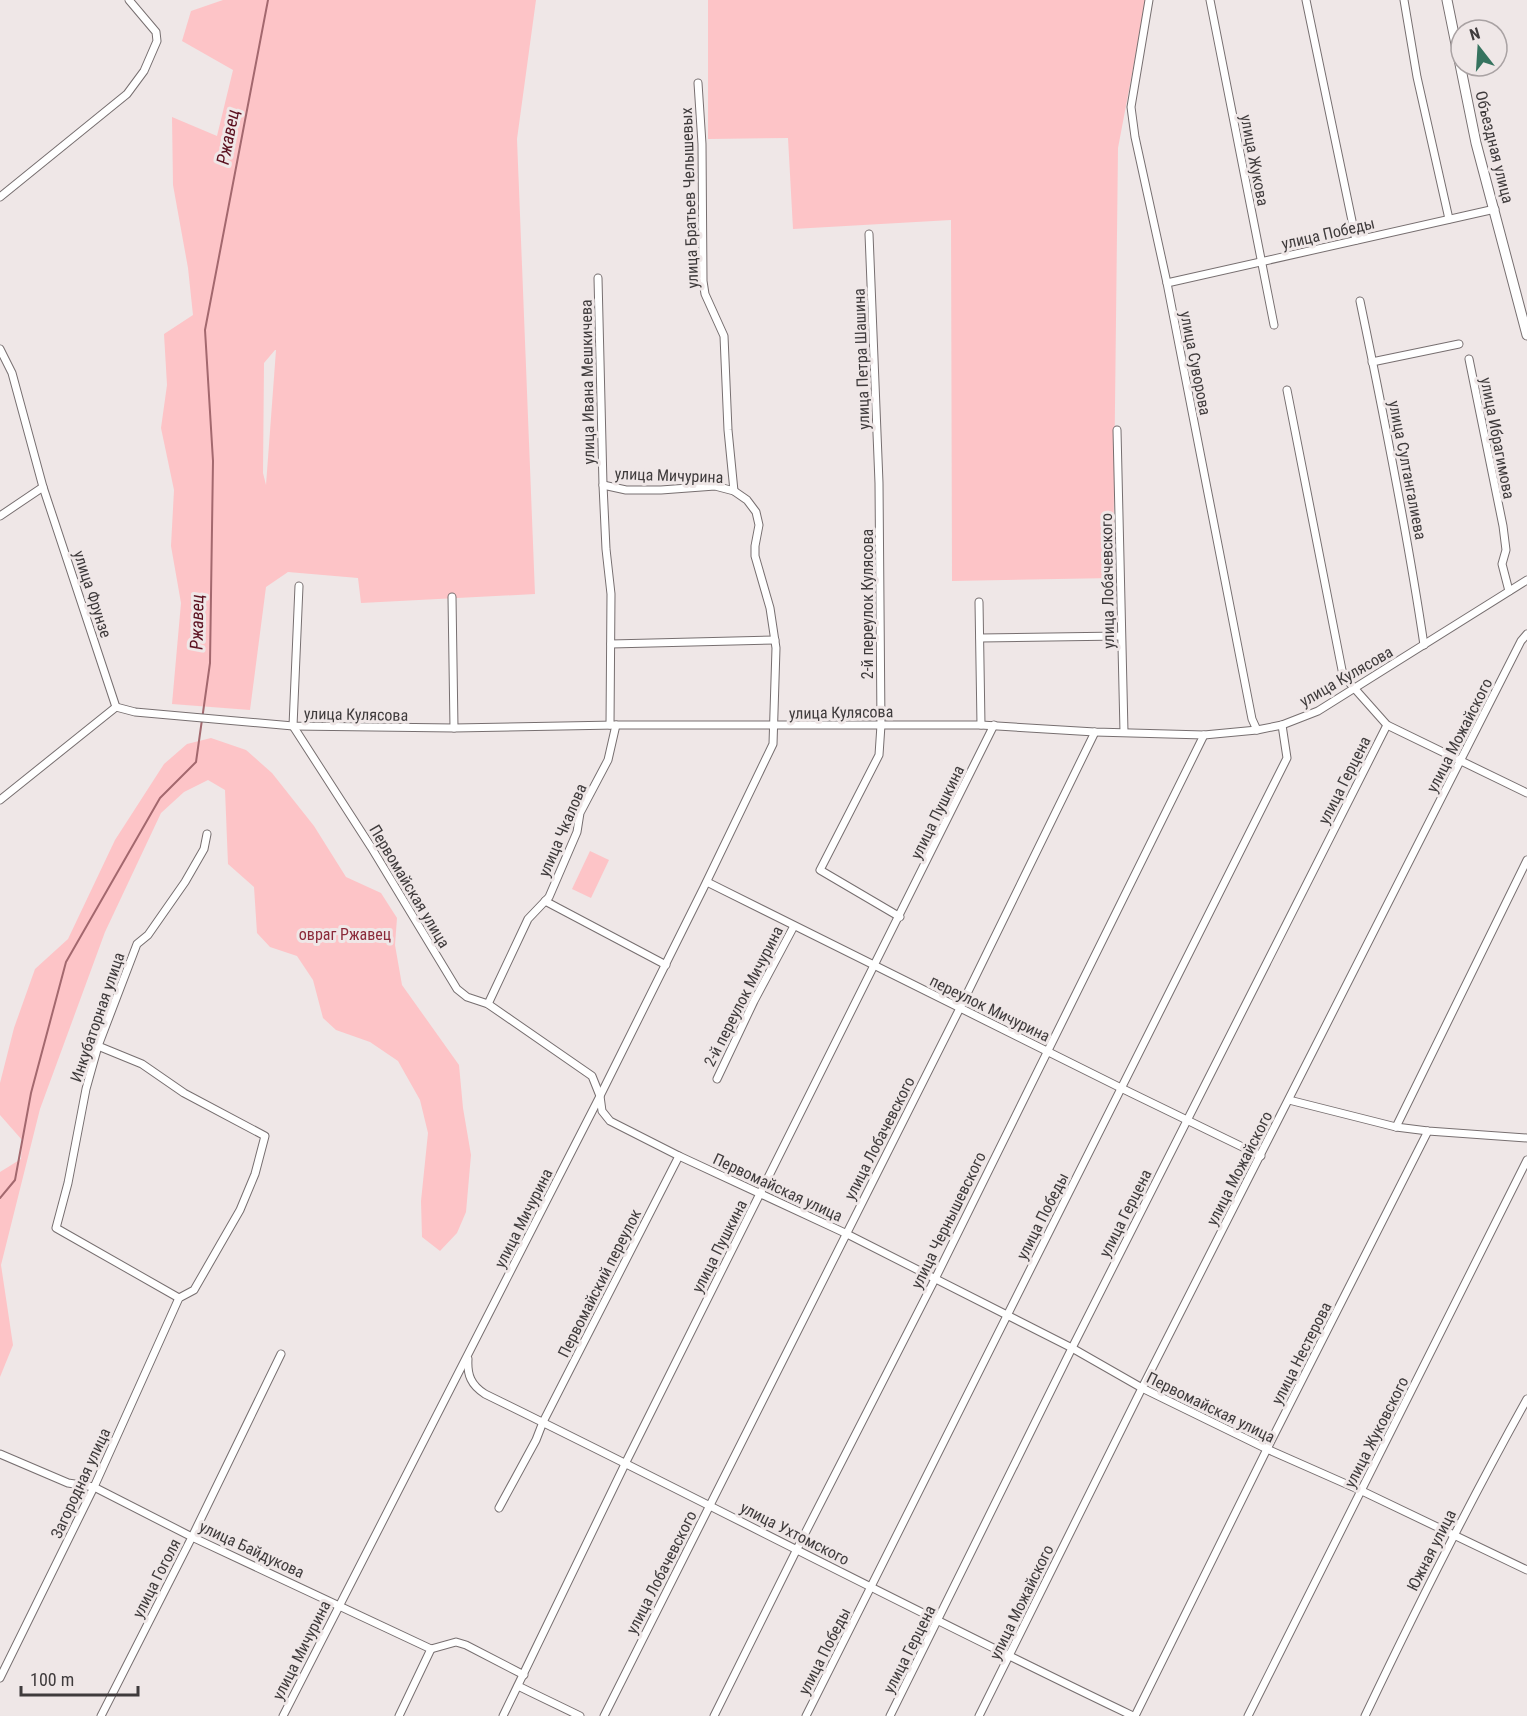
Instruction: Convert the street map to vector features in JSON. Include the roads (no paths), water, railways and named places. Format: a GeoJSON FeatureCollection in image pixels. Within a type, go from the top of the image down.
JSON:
{"type":"FeatureCollection","features":[{"type":"Feature","properties":{"kind":"street"},"geometry":{"type":"LineString","coordinates":[[0,197],[128,94],[144,71],[157,41],[156,32],[129,0]]}},
{"type":"Feature","properties":{"kind":"street","name":"улица Суворова"},"geometry":{"type":"LineString","coordinates":[[1149,0],[1131,107],[1135,137],[1167,283],[1252,719],[1257,730]]}},
{"type":"Feature","properties":{"kind":"street","name":"улица Жукова"},"geometry":{"type":"LineString","coordinates":[[1210,0],[1274,325]]}},
{"type":"Feature","properties":{"kind":"street"},"geometry":{"type":"LineString","coordinates":[[1306,0],[1356,240]]}},
{"type":"Feature","properties":{"kind":"street"},"geometry":{"type":"LineString","coordinates":[[1404,0],[1417,77],[1449,219]]}},
{"type":"Feature","properties":{"kind":"street","name":"Объездная улица"},"geometry":{"type":"LineString","coordinates":[[1447,0],[1476,143],[1527,335]]}},
{"type":"Feature","properties":{"kind":"street","name":"улица Братьев Челышевых"},"geometry":{"type":"LineString","coordinates":[[698,83],[702,144],[703,281],[705,294],[724,336],[728,430],[734,491]]}},
{"type":"Feature","properties":{"kind":"street","name":"улица Победы"},"geometry":{"type":"LineString","coordinates":[[1167,283],[1495,209]]}},
{"type":"Feature","properties":{"kind":"street","name":"улица Петра Шашина"},"geometry":{"type":"LineString","coordinates":[[869,234],[879,483]]}},
{"type":"Feature","properties":{"kind":"street","name":"улица Ивана Мешкичева"},"geometry":{"type":"LineString","coordinates":[[598,278],[603,485]]}},
{"type":"Feature","properties":{"kind":"street","name":"улица Султангалиева"},"geometry":{"type":"LineString","coordinates":[[1360,301],[1412,560],[1424,645]]}},
{"type":"Feature","properties":{"kind":"street"},"geometry":{"type":"LineString","coordinates":[[1372,362],[1459,344]]}},
{"type":"Feature","properties":{"kind":"street","name":"улица Фрунзе"},"geometry":{"type":"LineString","coordinates":[[0,349],[12,373],[43,487],[116,707]]}},
{"type":"Feature","properties":{"kind":"street","name":"улица Ибрагимова"},"geometry":{"type":"LineString","coordinates":[[1469,359],[1503,526],[1506,550],[1502,564],[1509,591]]}},
{"type":"Feature","properties":{"kind":"street"},"geometry":{"type":"LineString","coordinates":[[1287,390],[1342,670],[1347,680],[1387,724],[1527,793]]}},
{"type":"Feature","properties":{"kind":"street","name":"улица Лобачевского"},"geometry":{"type":"LineString","coordinates":[[1117,430],[1124,732]]}},
{"type":"Feature","properties":{"kind":"street","name":"2-й переулок Кулясова"},"geometry":{"type":"LineString","coordinates":[[879,483],[881,725],[879,755],[820,870],[900,917]]}},
{"type":"Feature","properties":{"kind":"street","name":"улица Мичурина"},"geometry":{"type":"LineString","coordinates":[[603,485],[626,490],[715,486],[734,491]]}},
{"type":"Feature","properties":{"kind":"street","name":"улица Чкалова"},"geometry":{"type":"LineString","coordinates":[[488,1004],[528,919],[549,897],[577,832],[580,813],[608,760],[613,725],[611,594],[603,485]]}},
{"type":"Feature","properties":{"kind":"street"},"geometry":{"type":"LineString","coordinates":[[0,516],[43,487]]}},
{"type":"Feature","properties":{"kind":"street"},"geometry":{"type":"LineString","coordinates":[[734,491],[747,500],[756,512],[759,525],[755,556],[770,608],[775,640],[775,726]]}},
{"type":"Feature","properties":{"kind":"street","name":"улица Кулясова"},"geometry":{"type":"LineString","coordinates":[[116,707],[135,712],[293,726],[454,728],[613,725],[994,725],[1095,732],[1204,735],[1282,725],[1318,711],[1527,579]]}},
{"type":"Feature","properties":{"kind":"street"},"geometry":{"type":"LineString","coordinates":[[293,726],[299,586]]}},
{"type":"Feature","properties":{"kind":"street"},"geometry":{"type":"LineString","coordinates":[[452,597],[454,728]]}},
{"type":"Feature","properties":{"kind":"street"},"geometry":{"type":"LineString","coordinates":[[979,602],[981,725]]}},
{"type":"Feature","properties":{"kind":"street","name":"улица Можайского"},"geometry":{"type":"LineString","coordinates":[[979,1716],[1142,1388],[1521,641],[1527,634]]}},
{"type":"Feature","properties":{"kind":"street"},"geometry":{"type":"LineString","coordinates":[[980,638],[1121,636]]}},
{"type":"Feature","properties":{"kind":"street"},"geometry":{"type":"LineString","coordinates":[[611,644],[775,640]]}},
{"type":"Feature","properties":{"kind":"street"},"geometry":{"type":"LineString","coordinates":[[0,800],[116,707]]}},
{"type":"Feature","properties":{"kind":"street","name":"улица Герцена"},"geometry":{"type":"LineString","coordinates":[[890,1716],[1072,1348],[1387,724]]}},
{"type":"Feature","properties":{"kind":"street","name":"улица Пушкина"},"geometry":{"type":"LineString","coordinates":[[503,1716],[626,1462],[876,966],[994,725]]}},
{"type":"Feature","properties":{"kind":"street","name":"улица Победы"},"geometry":{"type":"LineString","coordinates":[[806,1716],[1287,758],[1282,725]]}},
{"type":"Feature","properties":{"kind":"street","name":"Первомайская улица"},"geometry":{"type":"LineString","coordinates":[[293,726],[371,847],[457,989],[467,997],[488,1004],[592,1076],[600,1096],[602,1111],[610,1121],[845,1233],[1072,1348],[1142,1388],[1527,1570]]}},
{"type":"Feature","properties":{"kind":"street","name":"улица Мичурина"},"geometry":{"type":"LineString","coordinates":[[283,1716],[666,965],[773,744],[775,726]]}},
{"type":"Feature","properties":{"kind":"street","name":"улица Лобачевского"},"geometry":{"type":"LineString","coordinates":[[604,1716],[960,1008],[1095,732]]}},
{"type":"Feature","properties":{"kind":"street","name":"улица Чернышевского"},"geometry":{"type":"LineString","coordinates":[[714,1716],[935,1279],[1204,735]]}},
{"type":"Feature","properties":{"kind":"street","name":"Инкубаторная улица"},"geometry":{"type":"LineString","coordinates":[[179,1298],[56,1228],[68,1183],[86,1089],[98,1046],[136,944],[148,936],[185,882],[204,849],[207,834]]}},
{"type":"Feature","properties":{"kind":"street"},"geometry":{"type":"LineString","coordinates":[[1396,1127],[1527,860]]}},
{"type":"Feature","properties":{"kind":"street","name":"переулок Мичурина"},"geometry":{"type":"LineString","coordinates":[[707,882],[1047,1052],[1261,1155]]}},
{"type":"Feature","properties":{"kind":"street"},"geometry":{"type":"LineString","coordinates":[[545,901],[666,965]]}},
{"type":"Feature","properties":{"kind":"street","name":"2-й переулок Мичурина"},"geometry":{"type":"LineString","coordinates":[[717,1079],[754,1000],[794,926]]}},
{"type":"Feature","properties":{"kind":"street","name":"Загородная улица"},"geometry":{"type":"LineString","coordinates":[[0,1678],[94,1487],[179,1298],[194,1290],[240,1210],[255,1174],[265,1136],[184,1093],[142,1064],[98,1046]]}},
{"type":"Feature","properties":{"kind":"street"},"geometry":{"type":"LineString","coordinates":[[1289,1100],[1396,1127],[1527,1138]]}},
{"type":"Feature","properties":{"kind":"street","name":"улица Нестерова"},"geometry":{"type":"LineString","coordinates":[[1134,1716],[1428,1131]]}},
{"type":"Feature","properties":{"kind":"street","name":"Первомайский переулок"},"geometry":{"type":"LineString","coordinates":[[499,1508],[536,1440],[543,1422],[680,1156]]}},
{"type":"Feature","properties":{"kind":"street","name":"улица Жуковского"},"geometry":{"type":"LineString","coordinates":[[1248,1716],[1527,1160]]}},
{"type":"Feature","properties":{"kind":"street","name":"улица Гоголя"},"geometry":{"type":"LineString","coordinates":[[101,1716],[192,1537],[280,1353]]}},
{"type":"Feature","properties":{"kind":"street","name":"улица Ухтомского"},"geometry":{"type":"LineString","coordinates":[[468,1357],[468,1376],[478,1390],[626,1462],[1009,1657],[1134,1716]]}},
{"type":"Feature","properties":{"kind":"street","name":"Южная улица"},"geometry":{"type":"LineString","coordinates":[[1365,1716],[1454,1536],[1527,1399]]}},
{"type":"Feature","properties":{"kind":"street","name":"улица Байдукова"},"geometry":{"type":"LineString","coordinates":[[0,1454],[68,1483],[94,1487],[192,1537],[431,1649]]}},
{"type":"Feature","properties":{"kind":"street"},"geometry":{"type":"LineString","coordinates":[[399,1716],[431,1649],[456,1642],[524,1675]]}},
{"type":"Feature","properties":{"kind":"street"},"geometry":{"type":"LineString","coordinates":[[518,1686],[580,1716]]}},
{"type":"Feature","properties":{"kind":"waterway","name":"Ржавец"},"geometry":{"type":"LineString","coordinates":[[0,1198],[15,1180],[31,1093],[66,962],[160,798],[196,762],[210,663],[213,461],[205,330],[268,0]]}},
{"type":"Feature","properties":{"kind":"park label","name":"овраг Ржавец"},"geometry":{"type":"Point","coordinates":[345,934]}}]}
